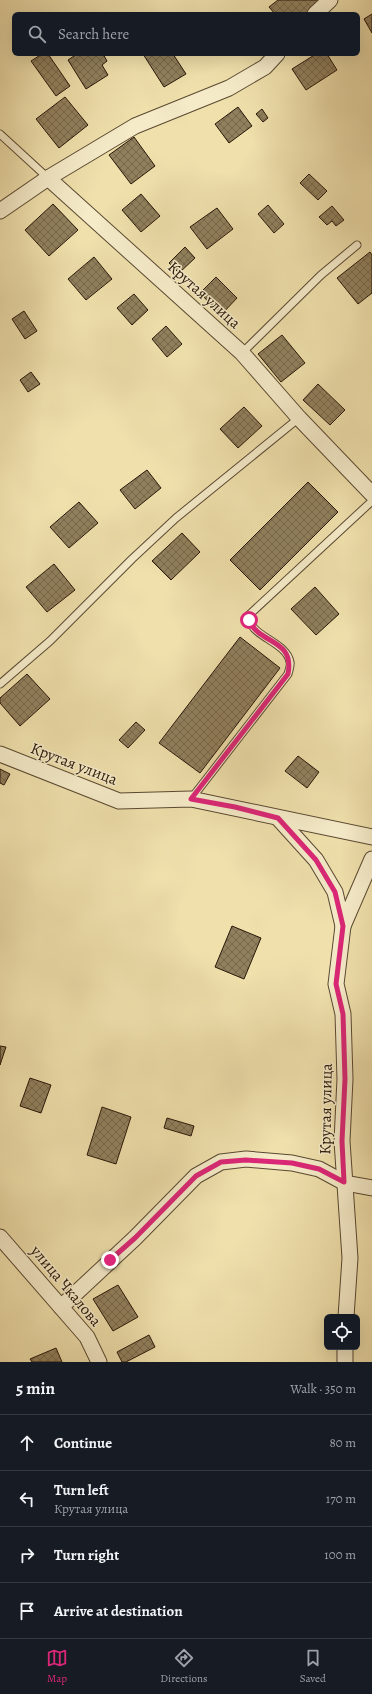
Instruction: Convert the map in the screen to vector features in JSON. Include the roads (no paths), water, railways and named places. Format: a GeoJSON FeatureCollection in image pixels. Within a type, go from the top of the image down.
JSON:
{"type":"FeatureCollection","features":[{"type":"Feature","properties":{"kind":"street"},"geometry":{"type":"LineString","coordinates":[[317,12],[330,0]]}},
{"type":"Feature","properties":{"kind":"street"},"geometry":{"type":"LineString","coordinates":[[0,211],[48,178],[135,126],[229,88],[265,67],[275,56]]}},
{"type":"Feature","properties":{"kind":"street","name":"Крутая улица"},"geometry":{"type":"LineString","coordinates":[[48,178],[242,353],[299,418],[372,494]]}},
{"type":"Feature","properties":{"kind":"street","name":"Крутая улица"},"geometry":{"type":"LineString","coordinates":[[0,754],[119,801],[191,799],[235,807],[278,818],[372,837]]}},
{"type":"Feature","properties":{"kind":"street","name":"Крутая улица"},"geometry":{"type":"LineString","coordinates":[[278,818],[316,860],[324,873],[335,892],[343,926]]}},
{"type":"Feature","properties":{"kind":"street","name":"Крутая улица"},"geometry":{"type":"LineString","coordinates":[[346,1314],[350,1258],[342,1141],[345,1079],[343,1014],[336,984],[343,926],[372,859]]}},
{"type":"Feature","properties":{"kind":"street"},"geometry":{"type":"LineString","coordinates":[[61,1307],[135,1238],[196,1176],[221,1162],[246,1160],[292,1163],[319,1169],[344,1182],[372,1188]]}},
{"type":"Feature","properties":{"kind":"street","name":"улица Чкалова"},"geometry":{"type":"LineString","coordinates":[[0,1237],[87,1337],[99,1362]]}},
{"type":"Feature","properties":{"kind":"street"},"geometry":{"type":"LineString","coordinates":[[345,1350],[345,1362]]}},
{"type":"Feature","properties":{"kind":"lane","name":"Крутая улица"},"geometry":{"type":"LineString","coordinates":[[0,134],[48,178]]}},
{"type":"Feature","properties":{"kind":"lane"},"geometry":{"type":"LineString","coordinates":[[242,353],[321,275],[357,245]]}},
{"type":"Feature","properties":{"kind":"lane"},"geometry":{"type":"LineString","coordinates":[[0,684],[50,641],[132,559],[176,518],[299,418]]}},
{"type":"Feature","properties":{"kind":"lane"},"geometry":{"type":"LineString","coordinates":[[191,799],[288,674],[290,663],[285,651],[251,626],[249,620],[250,614],[372,501]]}}]}
